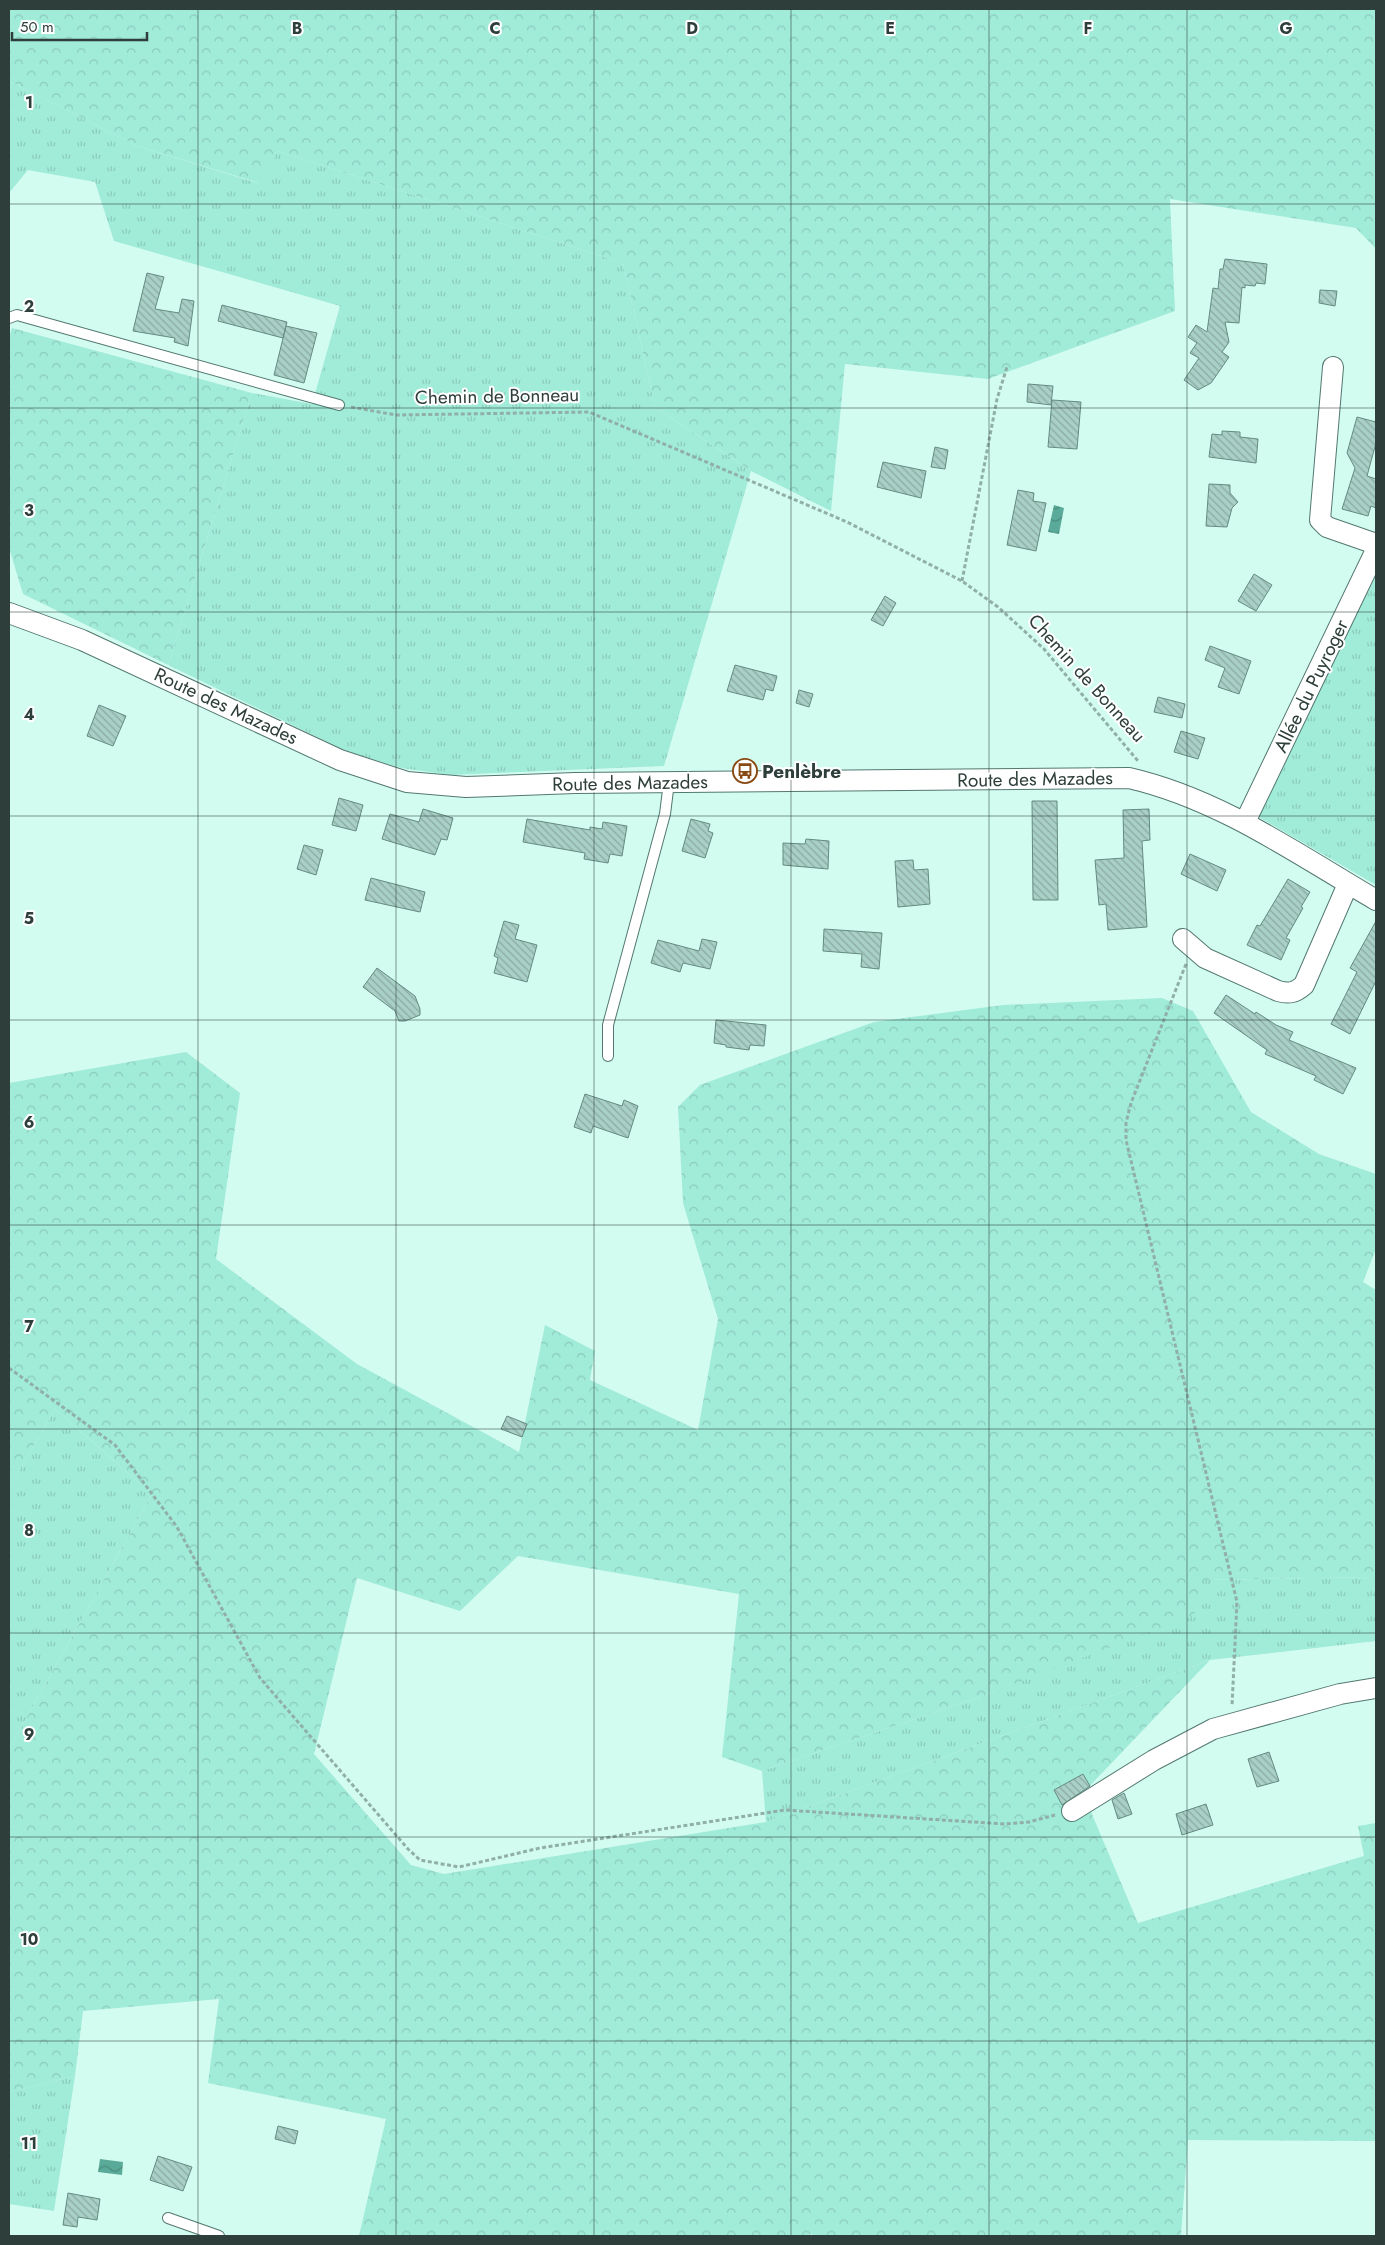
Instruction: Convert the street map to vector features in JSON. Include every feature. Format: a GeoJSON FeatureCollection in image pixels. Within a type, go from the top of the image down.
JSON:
{"type":"FeatureCollection","features":[{"type":"Feature","properties":{"kind":"street"},"geometry":{"type":"LineString","coordinates":[[1333,367],[1320,520],[1327,526],[1376,544]]}},
{"type":"Feature","properties":{"kind":"street","name":"Allée du Puyroger"},"geometry":{"type":"LineString","coordinates":[[1245,822],[1376,550]]}},
{"type":"Feature","properties":{"kind":"street","name":"Route des Mazades"},"geometry":{"type":"LineString","coordinates":[[9,613],[82,640],[340,760],[407,782],[466,787],[668,782],[1129,778],[1158,784],[1188,795],[1245,822],[1376,900]]}},
{"type":"Feature","properties":{"kind":"street"},"geometry":{"type":"LineString","coordinates":[[1188,944],[1206,958],[1278,991],[1288,994],[1298,991],[1304,985],[1348,884]]}},
{"type":"Feature","properties":{"kind":"street"},"geometry":{"type":"LineString","coordinates":[[1072,1811],[1154,1760],[1213,1729],[1340,1694],[1376,1688]]}},
{"type":"Feature","properties":{"kind":"lane"},"geometry":{"type":"LineString","coordinates":[[9,318],[17,315],[339,405]]}},
{"type":"Feature","properties":{"kind":"lane"},"geometry":{"type":"LineString","coordinates":[[608,1056],[608,1024],[665,814],[668,782]]}},
{"type":"Feature","properties":{"kind":"lane"},"geometry":{"type":"LineString","coordinates":[[168,2218],[219,2236]]}},
{"type":"Feature","properties":{"kind":"path"},"geometry":{"type":"LineString","coordinates":[[962,581],[997,399],[1007,367]]}},
{"type":"Feature","properties":{"kind":"path","name":"Chemin de Bonneau"},"geometry":{"type":"LineString","coordinates":[[339,405],[396,415],[589,412],[847,522],[962,581],[998,607],[1044,649],[1139,762]]}},
{"type":"Feature","properties":{"kind":"path"},"geometry":{"type":"LineString","coordinates":[[1188,944],[1131,1103],[1126,1123],[1126,1140],[1237,1602],[1231,1724]]}},
{"type":"Feature","properties":{"kind":"path"},"geometry":{"type":"LineString","coordinates":[[9,1368],[115,1445],[177,1527],[260,1678],[402,1842],[420,1860],[459,1868],[540,1848],[785,1810],[1005,1824],[1029,1822],[1072,1811]]}},
{"type":"Feature","properties":{"kind":"green space"},"geometry":{"type":"Polygon","coordinates":[[[9,9],[1376,9],[1376,249],[1356,228],[1170,199],[1175,311],[988,379],[845,364],[831,511],[751,471],[655,407],[623,263],[278,151],[259,183],[137,146],[9,81],[9,9]]]}},
{"type":"Feature","properties":{"kind":"green space"},"geometry":{"type":"Polygon","coordinates":[[[9,81],[137,146],[258,183],[278,151],[623,263],[655,407],[751,471],[664,766],[450,775],[401,768],[348,752],[168,665],[252,393],[312,404],[340,306],[114,241],[95,182],[28,170],[9,193],[9,81]]]}},
{"type":"Feature","properties":{"kind":"green space"},"geometry":{"type":"Polygon","coordinates":[[[12,328],[252,393],[168,665],[23,594],[9,548],[9,337],[12,328]]]}},
{"type":"Feature","properties":{"kind":"green space"},"geometry":{"type":"Polygon","coordinates":[[[1376,576],[1376,885],[1257,816],[1376,576]]]}},
{"type":"Feature","properties":{"kind":"green space"},"geometry":{"type":"Polygon","coordinates":[[[1162,998],[1193,1011],[1251,1112],[1319,1154],[1376,1174],[1376,1249],[1363,1282],[1376,1290],[1376,1577],[1204,1580],[1194,1615],[994,1692],[762,1771],[722,1757],[739,1594],[518,1556],[460,1611],[357,1578],[314,1754],[411,1865],[444,1874],[766,1822],[1210,1660],[1083,1793],[1138,1923],[1364,1856],[1358,1826],[1376,1823],[1376,2141],[1188,2140],[1181,2236],[817,2236],[810,2234],[809,2236],[359,2236],[386,2119],[208,2083],[219,1999],[83,2011],[75,2076],[9,2092],[9,1749],[152,1494],[55,1409],[9,1488],[9,1083],[186,1052],[240,1093],[216,1259],[357,1364],[519,1452],[545,1325],[595,1351],[590,1380],[698,1430],[718,1319],[683,1203],[678,1107],[700,1085],[874,1022],[1003,1005],[1162,998]]]}},
{"type":"Feature","properties":{"kind":"green space"},"geometry":{"type":"Polygon","coordinates":[[[55,1409],[152,1494],[9,1749],[9,1488],[55,1409]]]}},
{"type":"Feature","properties":{"kind":"green space"},"geometry":{"type":"Polygon","coordinates":[[[1376,1577],[1376,1641],[1210,1660],[766,1822],[762,1771],[994,1692],[1204,1580],[1376,1577]]]}},
{"type":"Feature","properties":{"kind":"green space"},"geometry":{"type":"Polygon","coordinates":[[[75,2076],[54,2211],[9,2204],[9,2092],[75,2076]]]}},
{"type":"Feature","properties":{"kind":"water"},"geometry":{"type":"Polygon","coordinates":[[[1054,505],[1064,508],[1059,534],[1048,532],[1054,505]]]}},
{"type":"Feature","properties":{"kind":"water"},"geometry":{"type":"Polygon","coordinates":[[[100,2159],[123,2162],[122,2175],[98,2172],[100,2159]]]}},
{"type":"Feature","properties":{"kind":"building"},"geometry":{"type":"Polygon","coordinates":[[[1225,259],[1267,264],[1265,284],[1256,283],[1255,286],[1245,285],[1245,288],[1242,287],[1239,323],[1225,322],[1229,342],[1222,352],[1229,357],[1211,383],[1198,390],[1184,380],[1199,358],[1190,353],[1197,343],[1188,337],[1196,325],[1207,332],[1213,288],[1218,289],[1220,269],[1223,269],[1225,259]]]}},
{"type":"Feature","properties":{"kind":"building"},"geometry":{"type":"Polygon","coordinates":[[[147,273],[164,277],[155,309],[179,313],[182,299],[194,301],[188,346],[174,342],[175,338],[133,331],[147,273]]]}},
{"type":"Feature","properties":{"kind":"building"},"geometry":{"type":"Polygon","coordinates":[[[1320,290],[1337,291],[1335,306],[1319,303],[1320,290]]]}},
{"type":"Feature","properties":{"kind":"building"},"geometry":{"type":"Polygon","coordinates":[[[222,305],[287,322],[283,338],[218,321],[222,305]]]}},
{"type":"Feature","properties":{"kind":"building"},"geometry":{"type":"Polygon","coordinates":[[[286,326],[317,333],[304,383],[274,375],[286,326]]]}},
{"type":"Feature","properties":{"kind":"building"},"geometry":{"type":"Polygon","coordinates":[[[1028,384],[1053,386],[1051,405],[1027,402],[1028,384]]]}},
{"type":"Feature","properties":{"kind":"building"},"geometry":{"type":"Polygon","coordinates":[[[1052,400],[1081,402],[1077,449],[1048,447],[1052,400]]]}},
{"type":"Feature","properties":{"kind":"building"},"geometry":{"type":"Polygon","coordinates":[[[1357,417],[1376,422],[1376,443],[1367,476],[1376,479],[1376,508],[1371,506],[1368,516],[1342,509],[1355,468],[1347,453],[1357,417]]]}},
{"type":"Feature","properties":{"kind":"building"},"geometry":{"type":"Polygon","coordinates":[[[1222,431],[1240,432],[1240,437],[1258,439],[1256,463],[1209,457],[1212,434],[1222,435],[1222,431]]]}},
{"type":"Feature","properties":{"kind":"building"},"geometry":{"type":"Polygon","coordinates":[[[935,447],[948,450],[945,469],[931,467],[935,447]]]}},
{"type":"Feature","properties":{"kind":"building"},"geometry":{"type":"Polygon","coordinates":[[[883,462],[926,471],[921,498],[877,487],[883,462]]]}},
{"type":"Feature","properties":{"kind":"building"},"geometry":{"type":"Polygon","coordinates":[[[1209,484],[1230,485],[1230,493],[1238,502],[1232,508],[1227,527],[1206,526],[1209,484]]]}},
{"type":"Feature","properties":{"kind":"building"},"geometry":{"type":"Polygon","coordinates":[[[1018,490],[1034,493],[1033,501],[1046,503],[1036,551],[1007,545],[1018,490]]]}},
{"type":"Feature","properties":{"kind":"building"},"geometry":{"type":"Polygon","coordinates":[[[1254,574],[1272,585],[1256,611],[1238,601],[1254,574]]]}},
{"type":"Feature","properties":{"kind":"building"},"geometry":{"type":"Polygon","coordinates":[[[885,596],[896,603],[883,626],[871,620],[885,596]]]}},
{"type":"Feature","properties":{"kind":"building"},"geometry":{"type":"Polygon","coordinates":[[[1210,646],[1251,661],[1239,694],[1218,687],[1225,668],[1205,660],[1210,646]]]}},
{"type":"Feature","properties":{"kind":"building"},"geometry":{"type":"Polygon","coordinates":[[[735,665],[777,676],[773,691],[766,689],[763,700],[727,691],[735,665]]]}},
{"type":"Feature","properties":{"kind":"building"},"geometry":{"type":"Polygon","coordinates":[[[799,690],[813,694],[809,707],[796,703],[799,690]]]}},
{"type":"Feature","properties":{"kind":"building"},"geometry":{"type":"Polygon","coordinates":[[[1158,697],[1185,704],[1182,718],[1154,712],[1158,697]]]}},
{"type":"Feature","properties":{"kind":"building"},"geometry":{"type":"Polygon","coordinates":[[[99,705],[126,716],[113,746],[87,736],[99,705]]]}},
{"type":"Feature","properties":{"kind":"building"},"geometry":{"type":"Polygon","coordinates":[[[1181,731],[1205,738],[1198,759],[1174,752],[1181,731]]]}},
{"type":"Feature","properties":{"kind":"building"},"geometry":{"type":"Polygon","coordinates":[[[339,798],[363,805],[356,831],[332,825],[339,798]]]}},
{"type":"Feature","properties":{"kind":"building"},"geometry":{"type":"Polygon","coordinates":[[[1032,801],[1057,801],[1058,900],[1033,900],[1032,801]]]}},
{"type":"Feature","properties":{"kind":"building"},"geometry":{"type":"Polygon","coordinates":[[[423,809],[453,818],[447,840],[441,839],[435,855],[382,839],[390,814],[419,822],[423,809]]]}},
{"type":"Feature","properties":{"kind":"building"},"geometry":{"type":"Polygon","coordinates":[[[1149,809],[1150,840],[1142,841],[1147,927],[1108,930],[1106,904],[1099,905],[1095,860],[1124,858],[1123,810],[1149,809]]]}},
{"type":"Feature","properties":{"kind":"building"},"geometry":{"type":"Polygon","coordinates":[[[527,819],[590,830],[590,827],[602,829],[603,822],[627,826],[622,856],[610,854],[608,863],[584,859],[585,853],[523,842],[527,819]]]}},
{"type":"Feature","properties":{"kind":"building"},"geometry":{"type":"Polygon","coordinates":[[[691,819],[710,824],[708,831],[713,833],[705,858],[682,851],[691,819]]]}},
{"type":"Feature","properties":{"kind":"building"},"geometry":{"type":"Polygon","coordinates":[[[806,839],[829,841],[828,869],[783,865],[783,843],[805,844],[806,839]]]}},
{"type":"Feature","properties":{"kind":"building"},"geometry":{"type":"Polygon","coordinates":[[[304,845],[323,850],[316,875],[297,869],[304,845]]]}},
{"type":"Feature","properties":{"kind":"building"},"geometry":{"type":"Polygon","coordinates":[[[1190,854],[1226,870],[1217,891],[1181,874],[1190,854]]]}},
{"type":"Feature","properties":{"kind":"building"},"geometry":{"type":"Polygon","coordinates":[[[913,860],[914,870],[928,869],[930,904],[898,907],[895,861],[913,860]]]}},
{"type":"Feature","properties":{"kind":"building"},"geometry":{"type":"Polygon","coordinates":[[[371,878],[425,892],[420,912],[365,900],[371,878]]]}},
{"type":"Feature","properties":{"kind":"building"},"geometry":{"type":"Polygon","coordinates":[[[1288,879],[1310,892],[1286,938],[1290,940],[1281,960],[1247,945],[1257,925],[1260,926],[1288,879]]]}},
{"type":"Feature","properties":{"kind":"building"},"geometry":{"type":"Polygon","coordinates":[[[504,921],[519,925],[515,939],[537,945],[527,982],[494,973],[498,958],[494,956],[504,921]]]}},
{"type":"Feature","properties":{"kind":"building"},"geometry":{"type":"Polygon","coordinates":[[[1376,921],[1376,981],[1350,1034],[1331,1024],[1357,972],[1350,968],[1376,921]]]}},
{"type":"Feature","properties":{"kind":"building"},"geometry":{"type":"Polygon","coordinates":[[[824,929],[882,933],[879,969],[861,967],[862,954],[823,951],[824,929]]]}},
{"type":"Feature","properties":{"kind":"building"},"geometry":{"type":"Polygon","coordinates":[[[702,939],[717,942],[710,969],[683,963],[680,972],[651,963],[658,940],[699,951],[702,939]]]}},
{"type":"Feature","properties":{"kind":"building"},"geometry":{"type":"Polygon","coordinates":[[[377,968],[415,996],[420,1009],[420,1015],[405,1021],[399,1021],[395,1011],[363,987],[377,968]]]}},
{"type":"Feature","properties":{"kind":"building"},"geometry":{"type":"Polygon","coordinates":[[[1226,995],[1255,1014],[1256,1012],[1276,1025],[1293,1032],[1289,1040],[1356,1068],[1343,1094],[1314,1080],[1316,1076],[1265,1054],[1267,1050],[1214,1013],[1226,995]]]}},
{"type":"Feature","properties":{"kind":"building"},"geometry":{"type":"Polygon","coordinates":[[[716,1020],[766,1025],[764,1046],[750,1045],[749,1050],[726,1047],[726,1045],[714,1043],[716,1020]]]}},
{"type":"Feature","properties":{"kind":"building"},"geometry":{"type":"Polygon","coordinates":[[[585,1094],[622,1106],[624,1100],[638,1106],[628,1138],[593,1126],[591,1133],[574,1127],[585,1094]]]}},
{"type":"Feature","properties":{"kind":"building"},"geometry":{"type":"Polygon","coordinates":[[[507,1416],[527,1424],[522,1437],[501,1429],[507,1416]]]}},
{"type":"Feature","properties":{"kind":"building"},"geometry":{"type":"Polygon","coordinates":[[[1269,1752],[1279,1781],[1257,1787],[1248,1759],[1269,1752]]]}},
{"type":"Feature","properties":{"kind":"building"},"geometry":{"type":"Polygon","coordinates":[[[1083,1774],[1090,1786],[1062,1805],[1054,1790],[1083,1774]]]}},
{"type":"Feature","properties":{"kind":"building"},"geometry":{"type":"Polygon","coordinates":[[[1124,1793],[1132,1814],[1118,1819],[1112,1800],[1124,1793]]]}},
{"type":"Feature","properties":{"kind":"building"},"geometry":{"type":"Polygon","coordinates":[[[1206,1804],[1213,1825],[1182,1835],[1176,1814],[1206,1804]]]}},
{"type":"Feature","properties":{"kind":"building"},"geometry":{"type":"Polygon","coordinates":[[[278,2126],[298,2131],[295,2144],[275,2139],[278,2126]]]}},
{"type":"Feature","properties":{"kind":"building"},"geometry":{"type":"Polygon","coordinates":[[[158,2156],[192,2167],[183,2191],[150,2180],[158,2156]]]}},
{"type":"Feature","properties":{"kind":"building"},"geometry":{"type":"Polygon","coordinates":[[[68,2193],[100,2199],[97,2220],[78,2217],[77,2227],[63,2225],[68,2193]]]}},
{"type":"Feature","properties":{"kind":"place","name":"Penlèbre"},"geometry":{"type":"Point","coordinates":[745,771]}}]}
